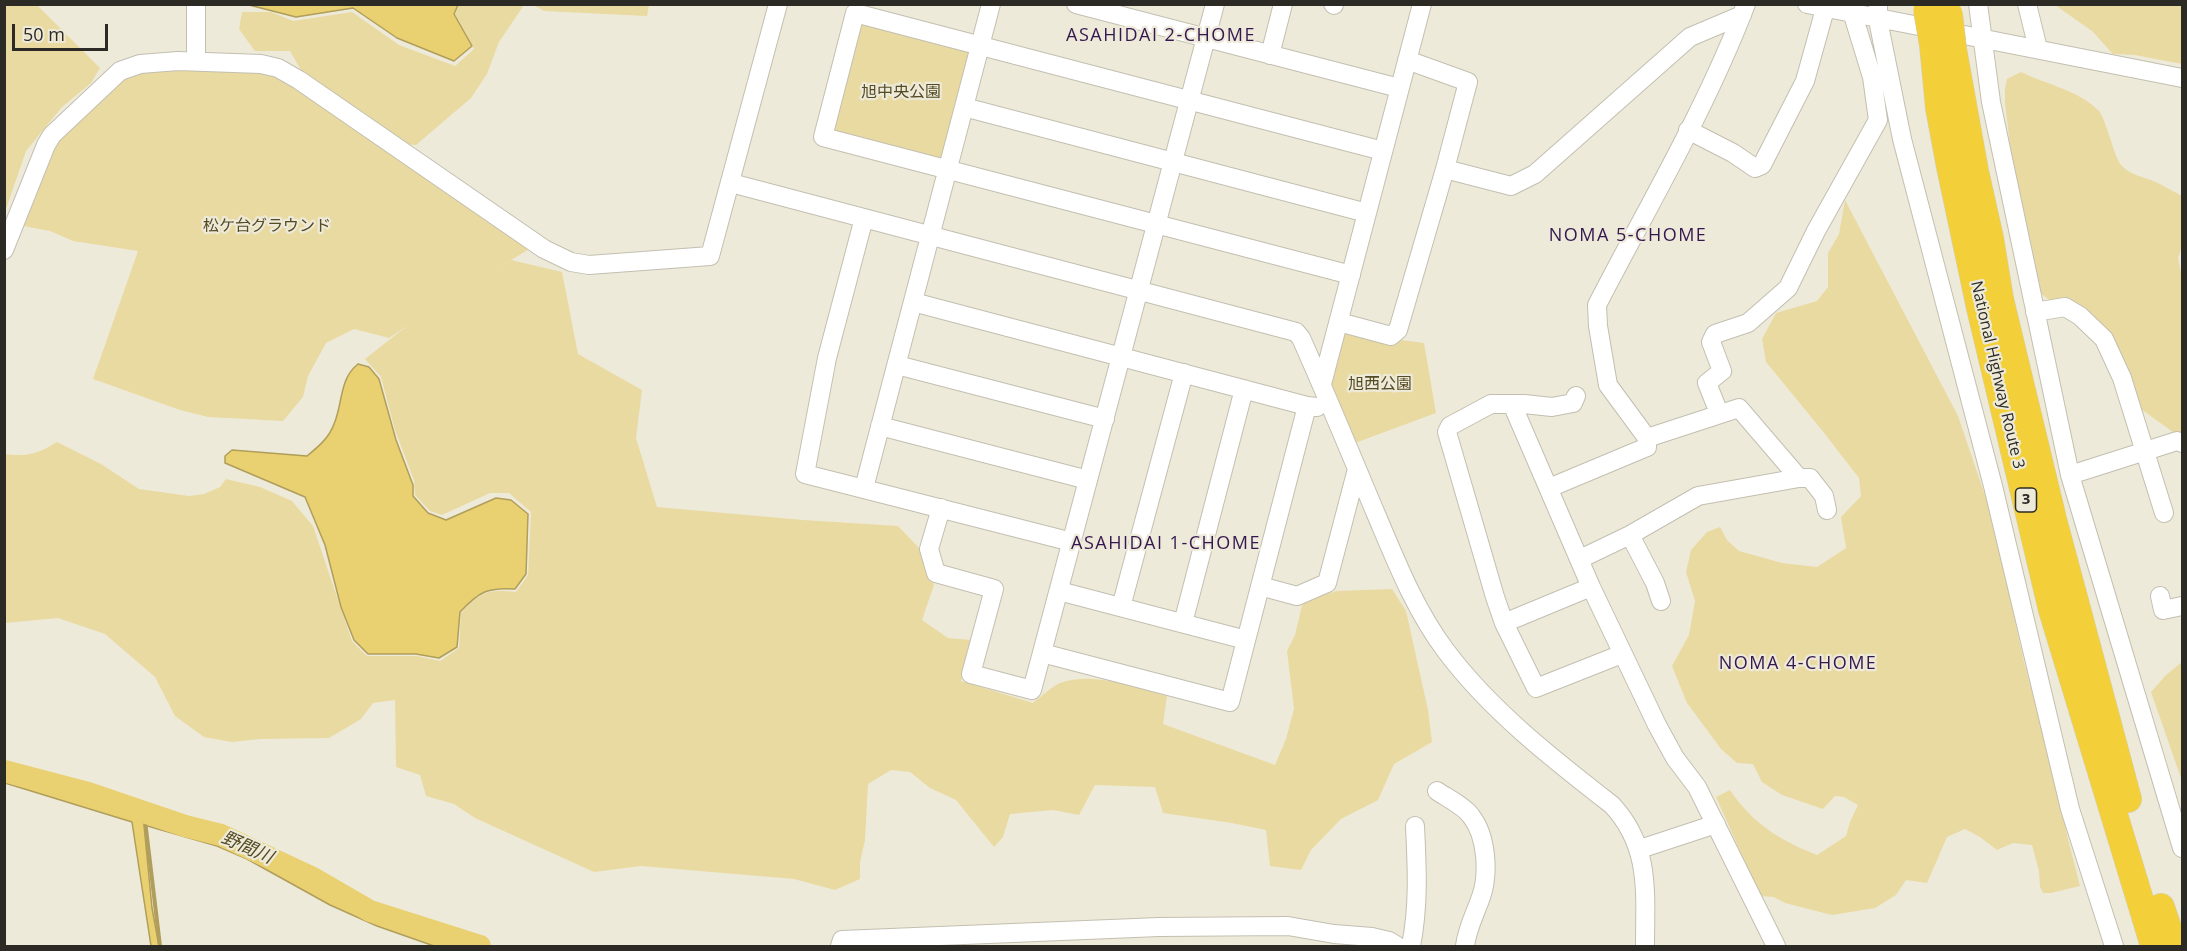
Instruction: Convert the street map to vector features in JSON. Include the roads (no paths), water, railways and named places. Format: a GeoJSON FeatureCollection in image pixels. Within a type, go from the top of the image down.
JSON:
{"type":"FeatureCollection","features":[{"type":"Feature","properties":{"kind":"highway","name":"National Highway Route 3"},"geometry":{"type":"LineString","coordinates":[[1938,8],[1943,47],[1969,140],[1990,238],[2000,299],[2053,519],[2116,756],[2174,946]]}},
{"type":"Feature","properties":{"kind":"highway","name":"National Highway Route 3"},"geometry":{"type":"LineString","coordinates":[[1943,47],[1939,108],[1980,308],[2050,598],[2154,946]]}},
{"type":"Feature","properties":{"kind":"street"},"geometry":{"type":"LineString","coordinates":[[196,4],[196,61]]}},
{"type":"Feature","properties":{"kind":"street"},"geometry":{"type":"LineString","coordinates":[[4,250],[40,154],[52,135],[120,71],[140,64],[196,61],[261,64],[278,69],[298,80],[544,249],[571,262],[604,265],[710,256],[778,4]]}},
{"type":"Feature","properties":{"kind":"street"},"geometry":{"type":"LineString","coordinates":[[864,488],[991,4]]}},
{"type":"Feature","properties":{"kind":"street"},"geometry":{"type":"LineString","coordinates":[[1076,4],[1143,13],[1205,38],[1399,88]]}},
{"type":"Feature","properties":{"kind":"street"},"geometry":{"type":"LineString","coordinates":[[941,508],[929,549],[936,573],[994,589],[971,674],[1032,690],[1215,4]]}},
{"type":"Feature","properties":{"kind":"street"},"geometry":{"type":"LineString","coordinates":[[1270,55],[1283,4]]}},
{"type":"Feature","properties":{"kind":"street"},"geometry":{"type":"LineString","coordinates":[[1322,384],[1422,4]]}},
{"type":"Feature","properties":{"kind":"street"},"geometry":{"type":"LineString","coordinates":[[1978,4],[1991,102],[2070,475],[2182,848]]}},
{"type":"Feature","properties":{"kind":"street"},"geometry":{"type":"LineString","coordinates":[[2027,4],[2038,49]]}},
{"type":"Feature","properties":{"kind":"street"},"geometry":{"type":"LineString","coordinates":[[1688,130],[1755,168],[1762,165],[1805,81],[1814,6],[1853,15],[1878,12],[1982,40],[2182,78]]}},
{"type":"Feature","properties":{"kind":"street"},"geometry":{"type":"LineString","coordinates":[[1445,169],[1511,186],[1535,174],[1690,37],[1744,10]]}},
{"type":"Feature","properties":{"kind":"street"},"geometry":{"type":"LineString","coordinates":[[1550,488],[1647,447],[1647,438],[1608,385],[1598,326],[1597,305],[1688,130],[1744,10]]}},
{"type":"Feature","properties":{"kind":"street"},"geometry":{"type":"LineString","coordinates":[[1878,12],[1902,139],[1993,486],[2070,809],[2114,946]]}},
{"type":"Feature","properties":{"kind":"street"},"geometry":{"type":"LineString","coordinates":[[1351,275],[823,137],[843,58],[855,13],[1383,151]]}},
{"type":"Feature","properties":{"kind":"street"},"geometry":{"type":"LineString","coordinates":[[1719,413],[1707,383],[1715,379],[1722,371],[1712,342],[1715,334],[1748,323],[1788,288],[1816,231],[1878,120],[1872,77],[1853,15]]}},
{"type":"Feature","properties":{"kind":"street"},"geometry":{"type":"LineString","coordinates":[[1339,322],[1391,336],[1398,330],[1445,169],[1467,82],[1407,60]]}},
{"type":"Feature","properties":{"kind":"street"},"geometry":{"type":"LineString","coordinates":[[964,107],[1367,213]]}},
{"type":"Feature","properties":{"kind":"street"},"geometry":{"type":"LineString","coordinates":[[730,183],[1334,341]]}},
{"type":"Feature","properties":{"kind":"street"},"geometry":{"type":"LineString","coordinates":[[864,218],[827,358],[805,474],[1072,542]]}},
{"type":"Feature","properties":{"kind":"street"},"geometry":{"type":"LineString","coordinates":[[913,302],[1307,406],[1332,408]]}},
{"type":"Feature","properties":{"kind":"street"},"geometry":{"type":"LineString","coordinates":[[2035,312],[2065,307],[2080,316],[2104,339],[2122,378],[2164,513]]}},
{"type":"Feature","properties":{"kind":"street"},"geometry":{"type":"LineString","coordinates":[[1296,332],[1322,384],[1408,589],[1444,649],[1471,683],[1519,728],[1612,805],[1626,820],[1640,849],[1644,866],[1645,946]]}},
{"type":"Feature","properties":{"kind":"street"},"geometry":{"type":"LineString","coordinates":[[897,365],[1105,419]]}},
{"type":"Feature","properties":{"kind":"street"},"geometry":{"type":"LineString","coordinates":[[1121,607],[1184,373]]}},
{"type":"Feature","properties":{"kind":"street"},"geometry":{"type":"LineString","coordinates":[[1183,623],[1244,389]]}},
{"type":"Feature","properties":{"kind":"street"},"geometry":{"type":"LineString","coordinates":[[1576,396],[1573,403],[1552,407],[1491,404],[1450,426],[1447,432],[1495,597],[1504,622],[1536,688],[1622,654]]}},
{"type":"Feature","properties":{"kind":"street"},"geometry":{"type":"LineString","coordinates":[[1512,404],[1591,587],[1657,726],[1675,758],[1697,787],[1776,946]]}},
{"type":"Feature","properties":{"kind":"street"},"geometry":{"type":"LineString","coordinates":[[1042,653],[1230,702],[1307,406]]}},
{"type":"Feature","properties":{"kind":"street"},"geometry":{"type":"LineString","coordinates":[[1647,438],[1739,408],[1799,478]]}},
{"type":"Feature","properties":{"kind":"street"},"geometry":{"type":"LineString","coordinates":[[880,426],[1088,480]]}},
{"type":"Feature","properties":{"kind":"street"},"geometry":{"type":"LineString","coordinates":[[2070,475],[2143,450],[2181,445]]}},
{"type":"Feature","properties":{"kind":"street"},"geometry":{"type":"LineString","coordinates":[[1260,586],[1297,596],[1327,583],[1357,469]]}},
{"type":"Feature","properties":{"kind":"street"},"geometry":{"type":"LineString","coordinates":[[1580,559],[1630,535],[1698,496],[1810,478],[1824,496],[1827,510]]}},
{"type":"Feature","properties":{"kind":"street"},"geometry":{"type":"LineString","coordinates":[[1630,535],[1655,582],[1661,601]]}},
{"type":"Feature","properties":{"kind":"street"},"geometry":{"type":"LineString","coordinates":[[1504,622],[1591,587]]}},
{"type":"Feature","properties":{"kind":"street"},"geometry":{"type":"LineString","coordinates":[[1059,591],[1246,640]]}},
{"type":"Feature","properties":{"kind":"street"},"geometry":{"type":"LineString","coordinates":[[2162,609],[2182,606]]}},
{"type":"Feature","properties":{"kind":"street"},"geometry":{"type":"LineString","coordinates":[[1437,791],[1471,815],[1479,831],[1487,868],[1482,895],[1466,935],[1465,946]]}},
{"type":"Feature","properties":{"kind":"street"},"geometry":{"type":"LineString","coordinates":[[1640,849],[1716,824]]}},
{"type":"Feature","properties":{"kind":"street"},"geometry":{"type":"LineString","coordinates":[[1411,946],[1416,922],[1418,877],[1415,826]]}},
{"type":"Feature","properties":{"kind":"street"},"geometry":{"type":"LineString","coordinates":[[840,946],[842,940],[1159,927],[1288,926],[1334,934],[1372,937],[1389,941],[1397,946]]}},
{"type":"Feature","properties":{"kind":"waterway","name":"野間川"},"geometry":{"type":"LineString","coordinates":[[4,771],[88,793],[185,826],[221,835],[313,878],[370,911],[480,946]]}},
{"type":"Feature","properties":{"kind":"waterway"},"geometry":{"type":"LineString","coordinates":[[144,812],[160,946]]}},
{"type":"Feature","properties":{"kind":"district","name":"ASAHIDAI 2-CHOME"},"geometry":{"type":"Point","coordinates":[1161,36]}},
{"type":"Feature","properties":{"kind":"district","name":"NOMA 5-CHOME"},"geometry":{"type":"Point","coordinates":[1628,236]}},
{"type":"Feature","properties":{"kind":"district","name":"ASAHIDAI 1-CHOME"},"geometry":{"type":"Point","coordinates":[1166,544]}},
{"type":"Feature","properties":{"kind":"district","name":"NOMA 4-CHOME"},"geometry":{"type":"Point","coordinates":[1798,664]}},
{"type":"Feature","properties":{"kind":"park label","name":"旭中央公園"},"geometry":{"type":"Point","coordinates":[901,92]}},
{"type":"Feature","properties":{"kind":"park label","name":"松ケ台グラウンド"},"geometry":{"type":"Point","coordinates":[267,226]}},
{"type":"Feature","properties":{"kind":"park label","name":"旭西公園"},"geometry":{"type":"Point","coordinates":[1380,384]}}]}
